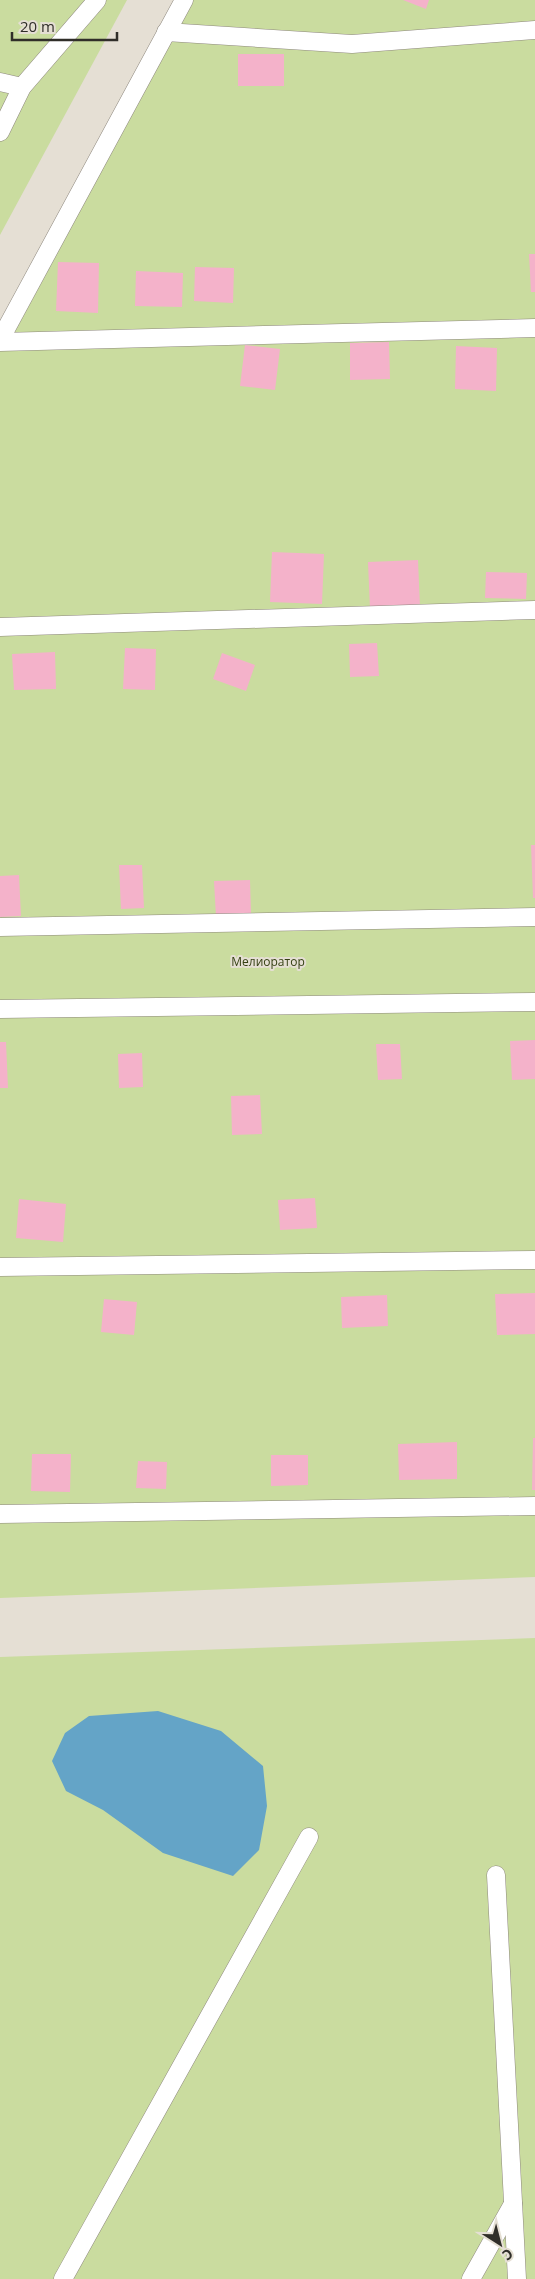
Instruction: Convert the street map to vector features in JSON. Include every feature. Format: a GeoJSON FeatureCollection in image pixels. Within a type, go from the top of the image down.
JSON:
{"type":"FeatureCollection","features":[{"type":"Feature","properties":{"kind":"lane"},"geometry":{"type":"LineString","coordinates":[[0,132],[22,87],[98,0]]}},
{"type":"Feature","properties":{"kind":"lane"},"geometry":{"type":"LineString","coordinates":[[184,0],[0,341],[535,328]]}},
{"type":"Feature","properties":{"kind":"lane"},"geometry":{"type":"LineString","coordinates":[[166,32],[352,44],[535,30]]}},
{"type":"Feature","properties":{"kind":"lane"},"geometry":{"type":"LineString","coordinates":[[0,82],[22,87]]}},
{"type":"Feature","properties":{"kind":"lane"},"geometry":{"type":"LineString","coordinates":[[0,627],[535,610]]}},
{"type":"Feature","properties":{"kind":"lane"},"geometry":{"type":"LineString","coordinates":[[0,927],[535,918]]}},
{"type":"Feature","properties":{"kind":"lane"},"geometry":{"type":"LineString","coordinates":[[0,1009],[535,1002]]}},
{"type":"Feature","properties":{"kind":"lane"},"geometry":{"type":"LineString","coordinates":[[0,1267],[535,1260]]}},
{"type":"Feature","properties":{"kind":"lane"},"geometry":{"type":"LineString","coordinates":[[0,1514],[535,1506]]}},
{"type":"Feature","properties":{"kind":"lane"},"geometry":{"type":"LineString","coordinates":[[62,2279],[309,1837]]}},
{"type":"Feature","properties":{"kind":"lane"},"geometry":{"type":"LineString","coordinates":[[496,1875],[517,2279]]}},
{"type":"Feature","properties":{"kind":"lane"},"geometry":{"type":"LineString","coordinates":[[471,2279],[513,2204]]}},
{"type":"Feature","properties":{"kind":"green space"},"geometry":{"type":"Polygon","coordinates":[[[0,0],[127,0],[0,235],[0,0]]]}},
{"type":"Feature","properties":{"kind":"green space","name":"Мелиоратор"},"geometry":{"type":"Polygon","coordinates":[[[192,0],[535,0],[535,1577],[0,1598],[0,346],[192,0]]]}},
{"type":"Feature","properties":{"kind":"green space"},"geometry":{"type":"Polygon","coordinates":[[[535,1638],[535,2279],[0,2279],[0,1657],[535,1638]]]}},
{"type":"Feature","properties":{"kind":"water"},"geometry":{"type":"Polygon","coordinates":[[[158,1711],[221,1731],[263,1766],[267,1806],[259,1850],[233,1876],[163,1853],[103,1810],[66,1791],[52,1761],[65,1733],[89,1716],[158,1711]]]}},
{"type":"Feature","properties":{"kind":"building"},"geometry":{"type":"Polygon","coordinates":[[[403,0],[429,0],[426,9],[403,0]]]}},
{"type":"Feature","properties":{"kind":"building"},"geometry":{"type":"Polygon","coordinates":[[[238,54],[284,54],[284,86],[238,86],[238,54]]]}},
{"type":"Feature","properties":{"kind":"building"},"geometry":{"type":"Polygon","coordinates":[[[529,254],[535,254],[535,292],[531,292],[529,254]]]}},
{"type":"Feature","properties":{"kind":"building"},"geometry":{"type":"Polygon","coordinates":[[[58,262],[99,263],[98,313],[56,311],[58,262]]]}},
{"type":"Feature","properties":{"kind":"building"},"geometry":{"type":"Polygon","coordinates":[[[195,267],[234,268],[233,303],[194,301],[195,267]]]}},
{"type":"Feature","properties":{"kind":"building"},"geometry":{"type":"Polygon","coordinates":[[[136,271],[183,273],[182,307],[135,306],[136,271]]]}},
{"type":"Feature","properties":{"kind":"building"},"geometry":{"type":"Polygon","coordinates":[[[389,342],[390,379],[350,380],[350,343],[389,342]]]}},
{"type":"Feature","properties":{"kind":"building"},"geometry":{"type":"Polygon","coordinates":[[[245,345],[280,349],[275,390],[240,386],[245,345]]]}},
{"type":"Feature","properties":{"kind":"building"},"geometry":{"type":"Polygon","coordinates":[[[456,346],[497,348],[496,391],[455,389],[456,346]]]}},
{"type":"Feature","properties":{"kind":"building"},"geometry":{"type":"Polygon","coordinates":[[[272,552],[324,554],[322,604],[270,602],[272,552]]]}},
{"type":"Feature","properties":{"kind":"building"},"geometry":{"type":"Polygon","coordinates":[[[418,560],[420,607],[370,609],[368,562],[418,560]]]}},
{"type":"Feature","properties":{"kind":"building"},"geometry":{"type":"Polygon","coordinates":[[[486,572],[527,573],[526,599],[485,598],[486,572]]]}},
{"type":"Feature","properties":{"kind":"building"},"geometry":{"type":"Polygon","coordinates":[[[377,643],[379,676],[350,677],[349,644],[377,643]]]}},
{"type":"Feature","properties":{"kind":"building"},"geometry":{"type":"Polygon","coordinates":[[[125,648],[156,649],[155,690],[123,689],[125,648]]]}},
{"type":"Feature","properties":{"kind":"building"},"geometry":{"type":"Polygon","coordinates":[[[55,652],[56,689],[14,690],[12,654],[55,652]]]}},
{"type":"Feature","properties":{"kind":"building"},"geometry":{"type":"Polygon","coordinates":[[[222,653],[255,665],[246,691],[213,679],[222,653]]]}},
{"type":"Feature","properties":{"kind":"building"},"geometry":{"type":"Polygon","coordinates":[[[531,845],[535,845],[535,898],[533,898],[531,845]]]}},
{"type":"Feature","properties":{"kind":"building"},"geometry":{"type":"Polygon","coordinates":[[[119,865],[142,865],[144,908],[121,909],[119,865]]]}},
{"type":"Feature","properties":{"kind":"building"},"geometry":{"type":"Polygon","coordinates":[[[19,875],[21,916],[0,917],[0,876],[19,875]]]}},
{"type":"Feature","properties":{"kind":"building"},"geometry":{"type":"Polygon","coordinates":[[[250,880],[251,915],[216,917],[214,881],[250,880]]]}},
{"type":"Feature","properties":{"kind":"building"},"geometry":{"type":"Polygon","coordinates":[[[535,1040],[535,1079],[512,1080],[510,1041],[535,1040]]]}},
{"type":"Feature","properties":{"kind":"building"},"geometry":{"type":"Polygon","coordinates":[[[0,1042],[6,1042],[8,1088],[0,1088],[0,1042]]]}},
{"type":"Feature","properties":{"kind":"building"},"geometry":{"type":"Polygon","coordinates":[[[376,1044],[400,1044],[402,1079],[378,1080],[376,1044]]]}},
{"type":"Feature","properties":{"kind":"building"},"geometry":{"type":"Polygon","coordinates":[[[142,1053],[143,1087],[119,1088],[118,1054],[142,1053]]]}},
{"type":"Feature","properties":{"kind":"building"},"geometry":{"type":"Polygon","coordinates":[[[260,1095],[262,1134],[232,1135],[231,1096],[260,1095]]]}},
{"type":"Feature","properties":{"kind":"building"},"geometry":{"type":"Polygon","coordinates":[[[315,1198],[317,1228],[280,1230],[278,1200],[315,1198]]]}},
{"type":"Feature","properties":{"kind":"building"},"geometry":{"type":"Polygon","coordinates":[[[19,1199],[66,1204],[63,1242],[16,1238],[19,1199]]]}},
{"type":"Feature","properties":{"kind":"building"},"geometry":{"type":"Polygon","coordinates":[[[535,1293],[535,1334],[497,1335],[495,1294],[535,1293]]]}},
{"type":"Feature","properties":{"kind":"building"},"geometry":{"type":"Polygon","coordinates":[[[387,1295],[388,1326],[342,1328],[341,1297],[387,1295]]]}},
{"type":"Feature","properties":{"kind":"building"},"geometry":{"type":"Polygon","coordinates":[[[104,1299],[137,1302],[134,1335],[101,1332],[104,1299]]]}},
{"type":"Feature","properties":{"kind":"building"},"geometry":{"type":"Polygon","coordinates":[[[533,1438],[535,1438],[535,1490],[532,1490],[533,1438]]]}},
{"type":"Feature","properties":{"kind":"building"},"geometry":{"type":"Polygon","coordinates":[[[457,1442],[457,1479],[399,1480],[398,1444],[457,1442]]]}},
{"type":"Feature","properties":{"kind":"building"},"geometry":{"type":"Polygon","coordinates":[[[32,1454],[71,1454],[70,1492],[31,1491],[32,1454]]]}},
{"type":"Feature","properties":{"kind":"building"},"geometry":{"type":"Polygon","coordinates":[[[271,1455],[308,1455],[308,1485],[271,1486],[271,1455]]]}},
{"type":"Feature","properties":{"kind":"building"},"geometry":{"type":"Polygon","coordinates":[[[138,1461],[167,1462],[166,1489],[136,1488],[138,1461]]]}}]}
